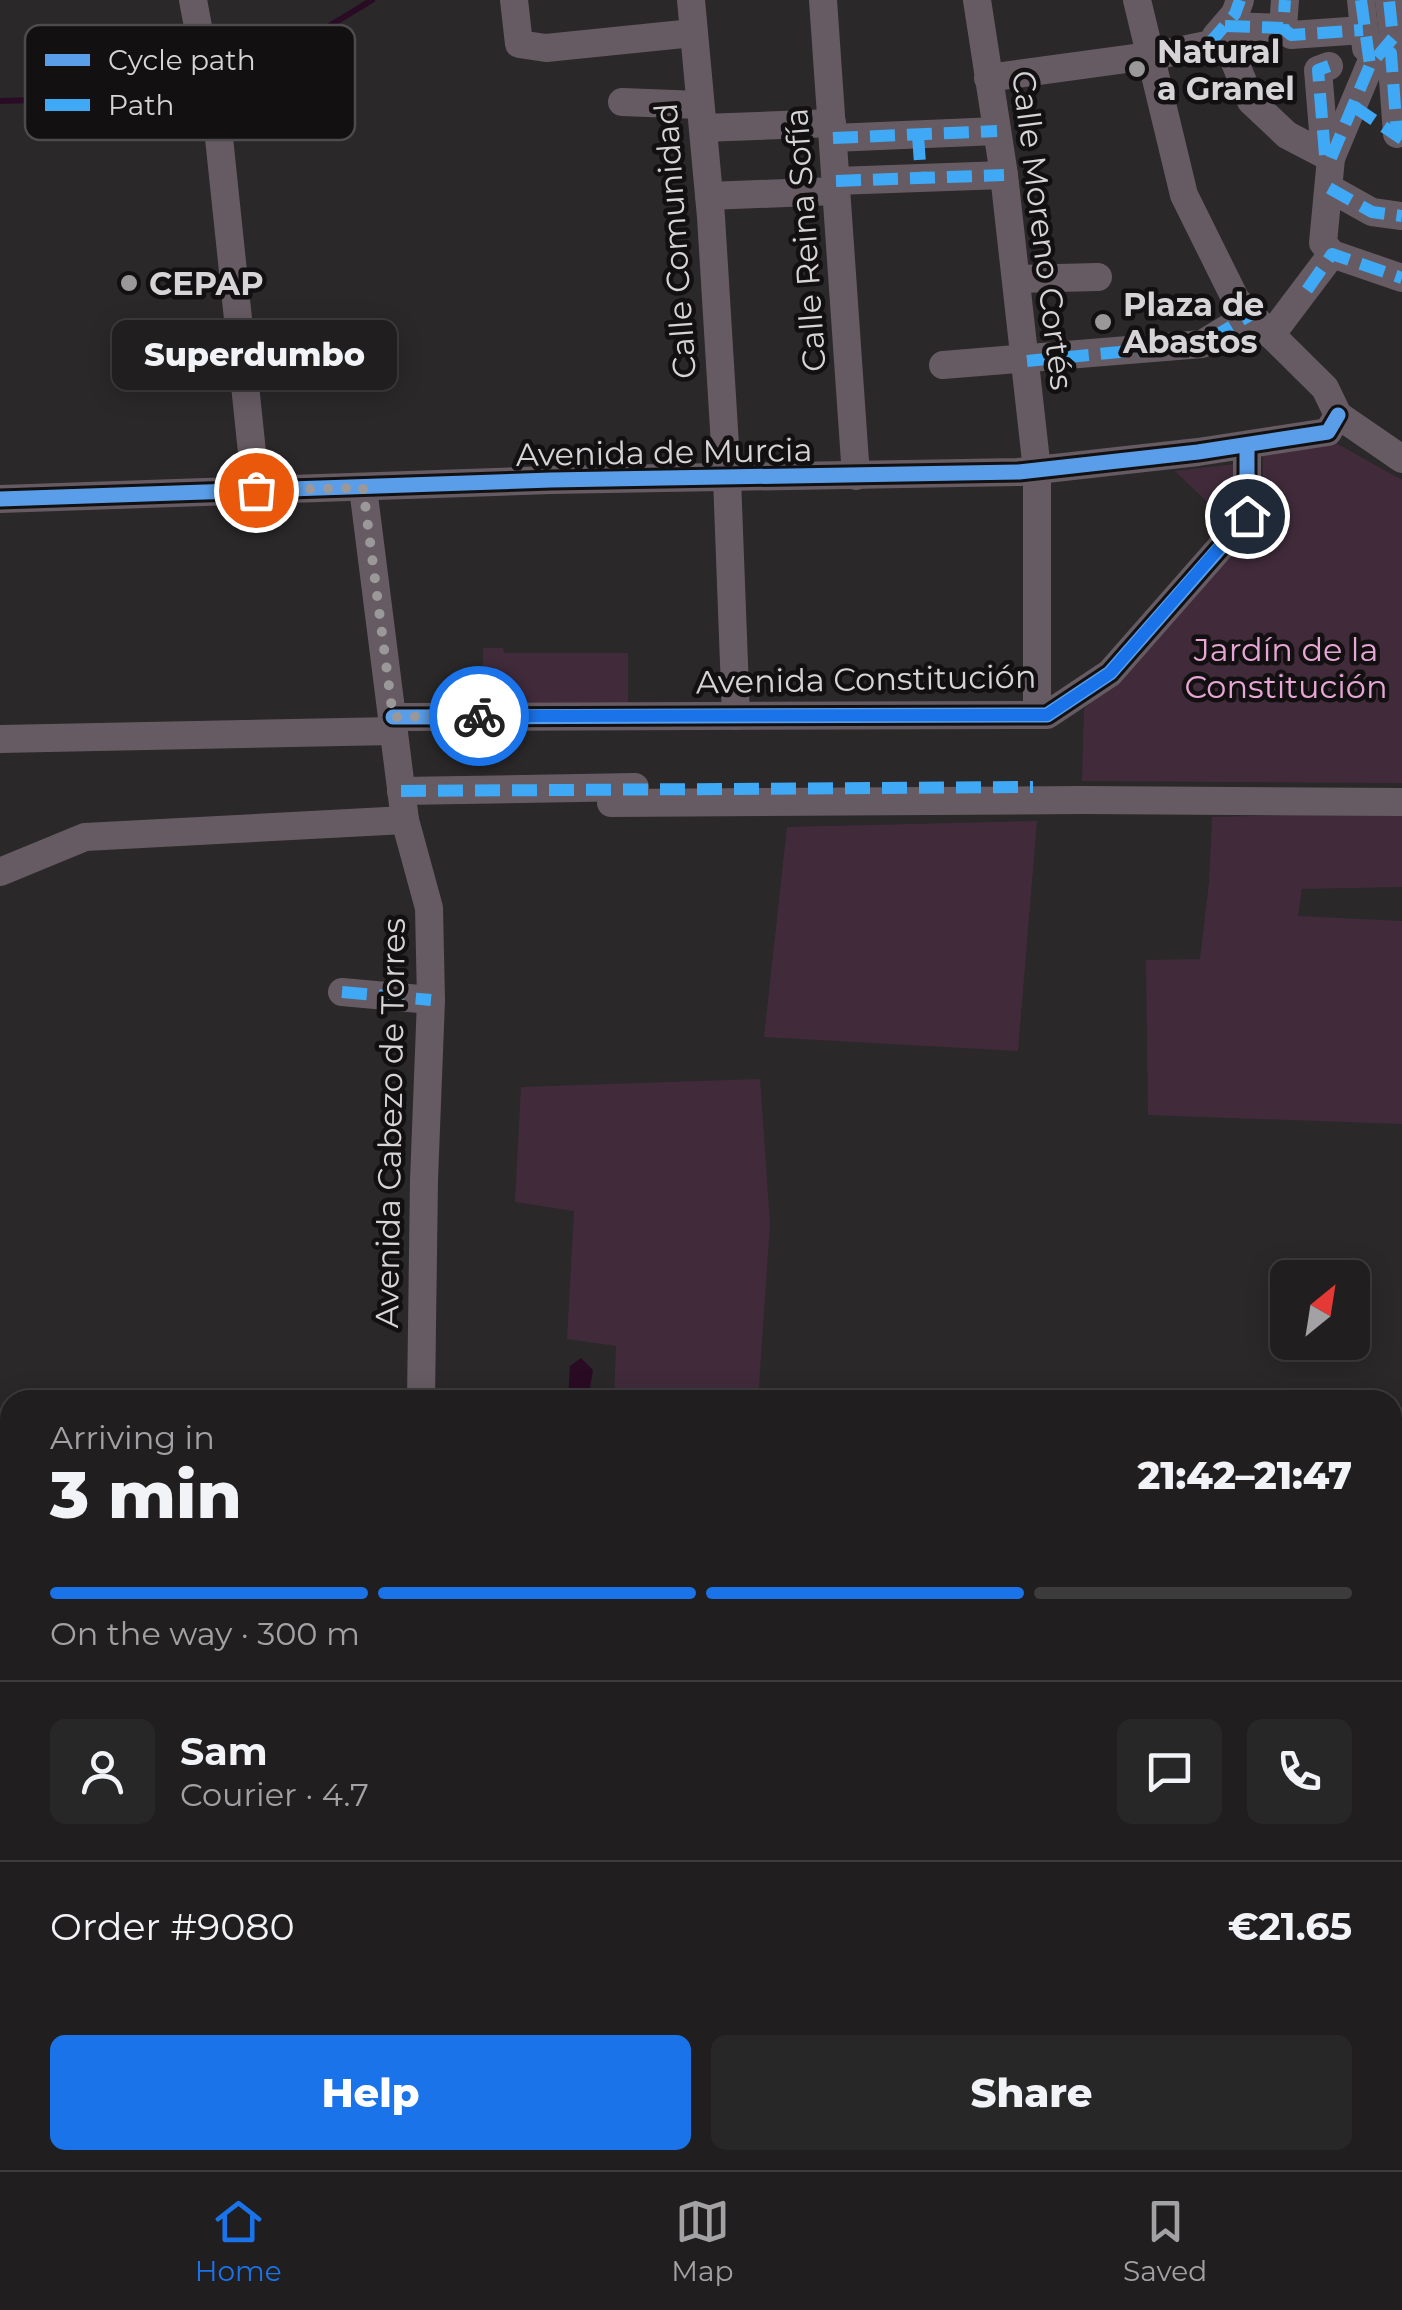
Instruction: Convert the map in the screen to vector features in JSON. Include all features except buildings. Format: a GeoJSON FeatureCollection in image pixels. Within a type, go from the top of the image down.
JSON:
{"type":"FeatureCollection","features":[{"type":"Feature","properties":{"kind":"street"},"geometry":{"type":"LineString","coordinates":[[193,0],[198,25]]}},
{"type":"Feature","properties":{"kind":"street"},"geometry":{"type":"LineString","coordinates":[[514,0],[518,44],[546,48],[693,33]]}},
{"type":"Feature","properties":{"kind":"street","name":"Calle Comunidad"},"geometry":{"type":"LineString","coordinates":[[691,0],[701,117],[712,161],[709,196],[727,478],[736,716]]}},
{"type":"Feature","properties":{"kind":"street","name":"Calle Reina Sofía"},"geometry":{"type":"LineString","coordinates":[[824,0],[856,476]]}},
{"type":"Feature","properties":{"kind":"street","name":"Calle Moreno Cortés"},"geometry":{"type":"LineString","coordinates":[[977,0],[1004,175],[1037,470],[1038,715]]}},
{"type":"Feature","properties":{"kind":"street"},"geometry":{"type":"LineString","coordinates":[[1137,0],[1184,195],[1236,300],[1325,388],[1332,424],[1402,458]]}},
{"type":"Feature","properties":{"kind":"street"},"geometry":{"type":"LineString","coordinates":[[1220,37],[1240,0]]}},
{"type":"Feature","properties":{"kind":"street"},"geometry":{"type":"LineString","coordinates":[[1360,0],[1363,30]]}},
{"type":"Feature","properties":{"kind":"street"},"geometry":{"type":"LineString","coordinates":[[1389,0],[1388,47],[1398,85],[1400,136]]}},
{"type":"Feature","properties":{"kind":"street"},"geometry":{"type":"LineString","coordinates":[[988,78],[1150,56],[1284,14],[1291,36],[1363,30],[1388,47]]}},
{"type":"Feature","properties":{"kind":"street"},"geometry":{"type":"LineString","coordinates":[[1220,37],[1251,101],[1288,135],[1328,157]]}},
{"type":"Feature","properties":{"kind":"street"},"geometry":{"type":"LineString","coordinates":[[1328,157],[1388,47]]}},
{"type":"Feature","properties":{"kind":"street"},"geometry":{"type":"LineString","coordinates":[[1329,66],[1318,70],[1329,188],[1322,243],[1332,254],[1402,278]]}},
{"type":"Feature","properties":{"kind":"street"},"geometry":{"type":"LineString","coordinates":[[622,102],[701,117],[832,158],[921,178],[1004,175]]}},
{"type":"Feature","properties":{"kind":"street"},"geometry":{"type":"LineString","coordinates":[[1353,106],[1400,136]]}},
{"type":"Feature","properties":{"kind":"street"},"geometry":{"type":"LineString","coordinates":[[709,196],[918,135],[996,131]]}},
{"type":"Feature","properties":{"kind":"street"},"geometry":{"type":"LineString","coordinates":[[918,135],[921,178]]}},
{"type":"Feature","properties":{"kind":"street"},"geometry":{"type":"LineString","coordinates":[[220,140],[256,490]]}},
{"type":"Feature","properties":{"kind":"street"},"geometry":{"type":"LineString","coordinates":[[1329,188],[1372,212],[1402,216]]}},
{"type":"Feature","properties":{"kind":"street"},"geometry":{"type":"LineString","coordinates":[[943,365],[1202,344],[1261,325],[1332,254]]}},
{"type":"Feature","properties":{"kind":"street"},"geometry":{"type":"LineString","coordinates":[[1017,280],[1098,277]]}},
{"type":"Feature","properties":{"kind":"street","name":"Avenida de Murcia"},"geometry":{"type":"LineString","coordinates":[[0,500],[551,480],[1037,470],[1248,445],[1332,424]]}},
{"type":"Feature","properties":{"kind":"street","name":"Avenida Constitución"},"geometry":{"type":"LineString","coordinates":[[0,739],[736,716],[1047,715],[1110,673],[1247,516],[1248,445]]}},
{"type":"Feature","properties":{"kind":"street","name":"Avenida Cabezo de Torres"},"geometry":{"type":"LineString","coordinates":[[363,488],[405,820],[429,908],[431,1000],[421,1390]]}},
{"type":"Feature","properties":{"kind":"street"},"geometry":{"type":"LineString","coordinates":[[401,791],[1033,787]]}},
{"type":"Feature","properties":{"kind":"street"},"geometry":{"type":"LineString","coordinates":[[611,802],[1402,802]]}},
{"type":"Feature","properties":{"kind":"street"},"geometry":{"type":"LineString","coordinates":[[0,872],[86,837],[405,820]]}},
{"type":"Feature","properties":{"kind":"street"},"geometry":{"type":"LineString","coordinates":[[342,992],[431,1000]]}},
{"type":"Feature","properties":{"kind":"green space","name":"Jardín de la Constitución"},"geometry":{"type":"Polygon","coordinates":[[[1334,442],[1402,480],[1402,783],[1082,781],[1084,709],[1172,623],[1262,520],[1263,452],[1334,442]]]}},
{"type":"Feature","properties":{"kind":"green space"},"geometry":{"type":"Polygon","coordinates":[[[1235,464],[1238,510],[1227,521],[1175,471],[1235,464]]]}},
{"type":"Feature","properties":{"kind":"green space"},"geometry":{"type":"Polygon","coordinates":[[[483,648],[503,648],[504,653],[628,653],[628,703],[482,703],[483,648]]]}},
{"type":"Feature","properties":{"kind":"green space"},"geometry":{"type":"Polygon","coordinates":[[[1402,812],[1402,887],[1302,889],[1298,916],[1402,921],[1402,1124],[1148,1115],[1146,960],[1200,959],[1212,817],[1402,812]]]}},
{"type":"Feature","properties":{"kind":"green space"},"geometry":{"type":"Polygon","coordinates":[[[1037,821],[1018,1051],[764,1037],[787,827],[1037,821]]]}},
{"type":"Feature","properties":{"kind":"green space"},"geometry":{"type":"Polygon","coordinates":[[[760,1079],[770,1224],[759,1390],[614,1390],[616,1346],[567,1339],[574,1211],[515,1202],[521,1087],[760,1079]]]}},
{"type":"Feature","properties":{"kind":"shaded area"},"geometry":{"type":"Polygon","coordinates":[[[581,1358],[593,1370],[590,1390],[569,1390],[570,1366],[581,1358]]]}},
{"type":"Feature","properties":{"kind":"waterway"},"geometry":{"type":"LineString","coordinates":[[331,25],[372,0]]}},
{"type":"Feature","properties":{"kind":"waterway"},"geometry":{"type":"LineString","coordinates":[[0,101],[25,100]]}},
{"type":"Feature","properties":{"kind":"marked path"},"geometry":{"type":"LineString","coordinates":[[1208,45],[1235,14],[1240,0]]}},
{"type":"Feature","properties":{"kind":"marked path"},"geometry":{"type":"LineString","coordinates":[[1225,26],[1283,28],[1285,0]]}},
{"type":"Feature","properties":{"kind":"marked path"},"geometry":{"type":"LineString","coordinates":[[1361,0],[1370,65]]}},
{"type":"Feature","properties":{"kind":"marked path"},"geometry":{"type":"LineString","coordinates":[[1331,158],[1370,65],[1393,38],[1389,0]]}},
{"type":"Feature","properties":{"kind":"marked path"},"geometry":{"type":"LineString","coordinates":[[1283,28],[1291,35],[1363,30]]}},
{"type":"Feature","properties":{"kind":"marked path"},"geometry":{"type":"LineString","coordinates":[[1386,50],[1391,53],[1397,134]]}},
{"type":"Feature","properties":{"kind":"marked path"},"geometry":{"type":"LineString","coordinates":[[1325,155],[1318,70],[1329,66]]}},
{"type":"Feature","properties":{"kind":"marked path"},"geometry":{"type":"LineString","coordinates":[[1353,106],[1402,139]]}},
{"type":"Feature","properties":{"kind":"marked path"},"geometry":{"type":"LineString","coordinates":[[833,138],[997,131]]}},
{"type":"Feature","properties":{"kind":"marked path"},"geometry":{"type":"LineString","coordinates":[[918,135],[921,178]]}},
{"type":"Feature","properties":{"kind":"marked path"},"geometry":{"type":"LineString","coordinates":[[836,181],[1004,175]]}},
{"type":"Feature","properties":{"kind":"marked path"},"geometry":{"type":"LineString","coordinates":[[1329,188],[1372,212],[1402,216]]}},
{"type":"Feature","properties":{"kind":"marked path"},"geometry":{"type":"LineString","coordinates":[[1307,290],[1332,254],[1402,278]]}},
{"type":"Feature","properties":{"kind":"marked path"},"geometry":{"type":"LineString","coordinates":[[1027,361],[1202,344],[1250,315]]}},
{"type":"Feature","properties":{"kind":"marked path"},"geometry":{"type":"LineString","coordinates":[[401,791],[1033,787]]}},
{"type":"Feature","properties":{"kind":"marked path"},"geometry":{"type":"LineString","coordinates":[[342,992],[431,1000]]}},
{"type":"Feature","properties":{"kind":"cycle path"},"geometry":{"type":"LineString","coordinates":[[0,499],[551,480],[1019,472],[1198,452],[1328,432],[1338,415]]}},
{"type":"Feature","properties":{"kind":"cycle path"},"geometry":{"type":"LineString","coordinates":[[393,717],[1047,715],[1110,673],[1247,517],[1247,445]]}},
{"type":"Feature","properties":{"kind":"way so far"},"geometry":{"type":"LineString","coordinates":[[256,490],[363,488],[393,717],[479,716]]}},
{"type":"Feature","properties":{"kind":"place","name":"Natural a Granel"},"geometry":{"type":"Point","coordinates":[1137,69]}},
{"type":"Feature","properties":{"kind":"place","name":"CEPAP"},"geometry":{"type":"Point","coordinates":[129,283]}},
{"type":"Feature","properties":{"kind":"place","name":"Plaza de Abastos"},"geometry":{"type":"Point","coordinates":[1103,322]}},
{"type":"Feature","properties":{"kind":"place","name":"Superdumbo"},"geometry":{"type":"Point","coordinates":[256,490]}},
{"type":"Feature","properties":{"kind":"route"},"geometry":{"type":"LineString","coordinates":[[479,716],[1047,715],[1110,673],[1247,516]]}}]}
